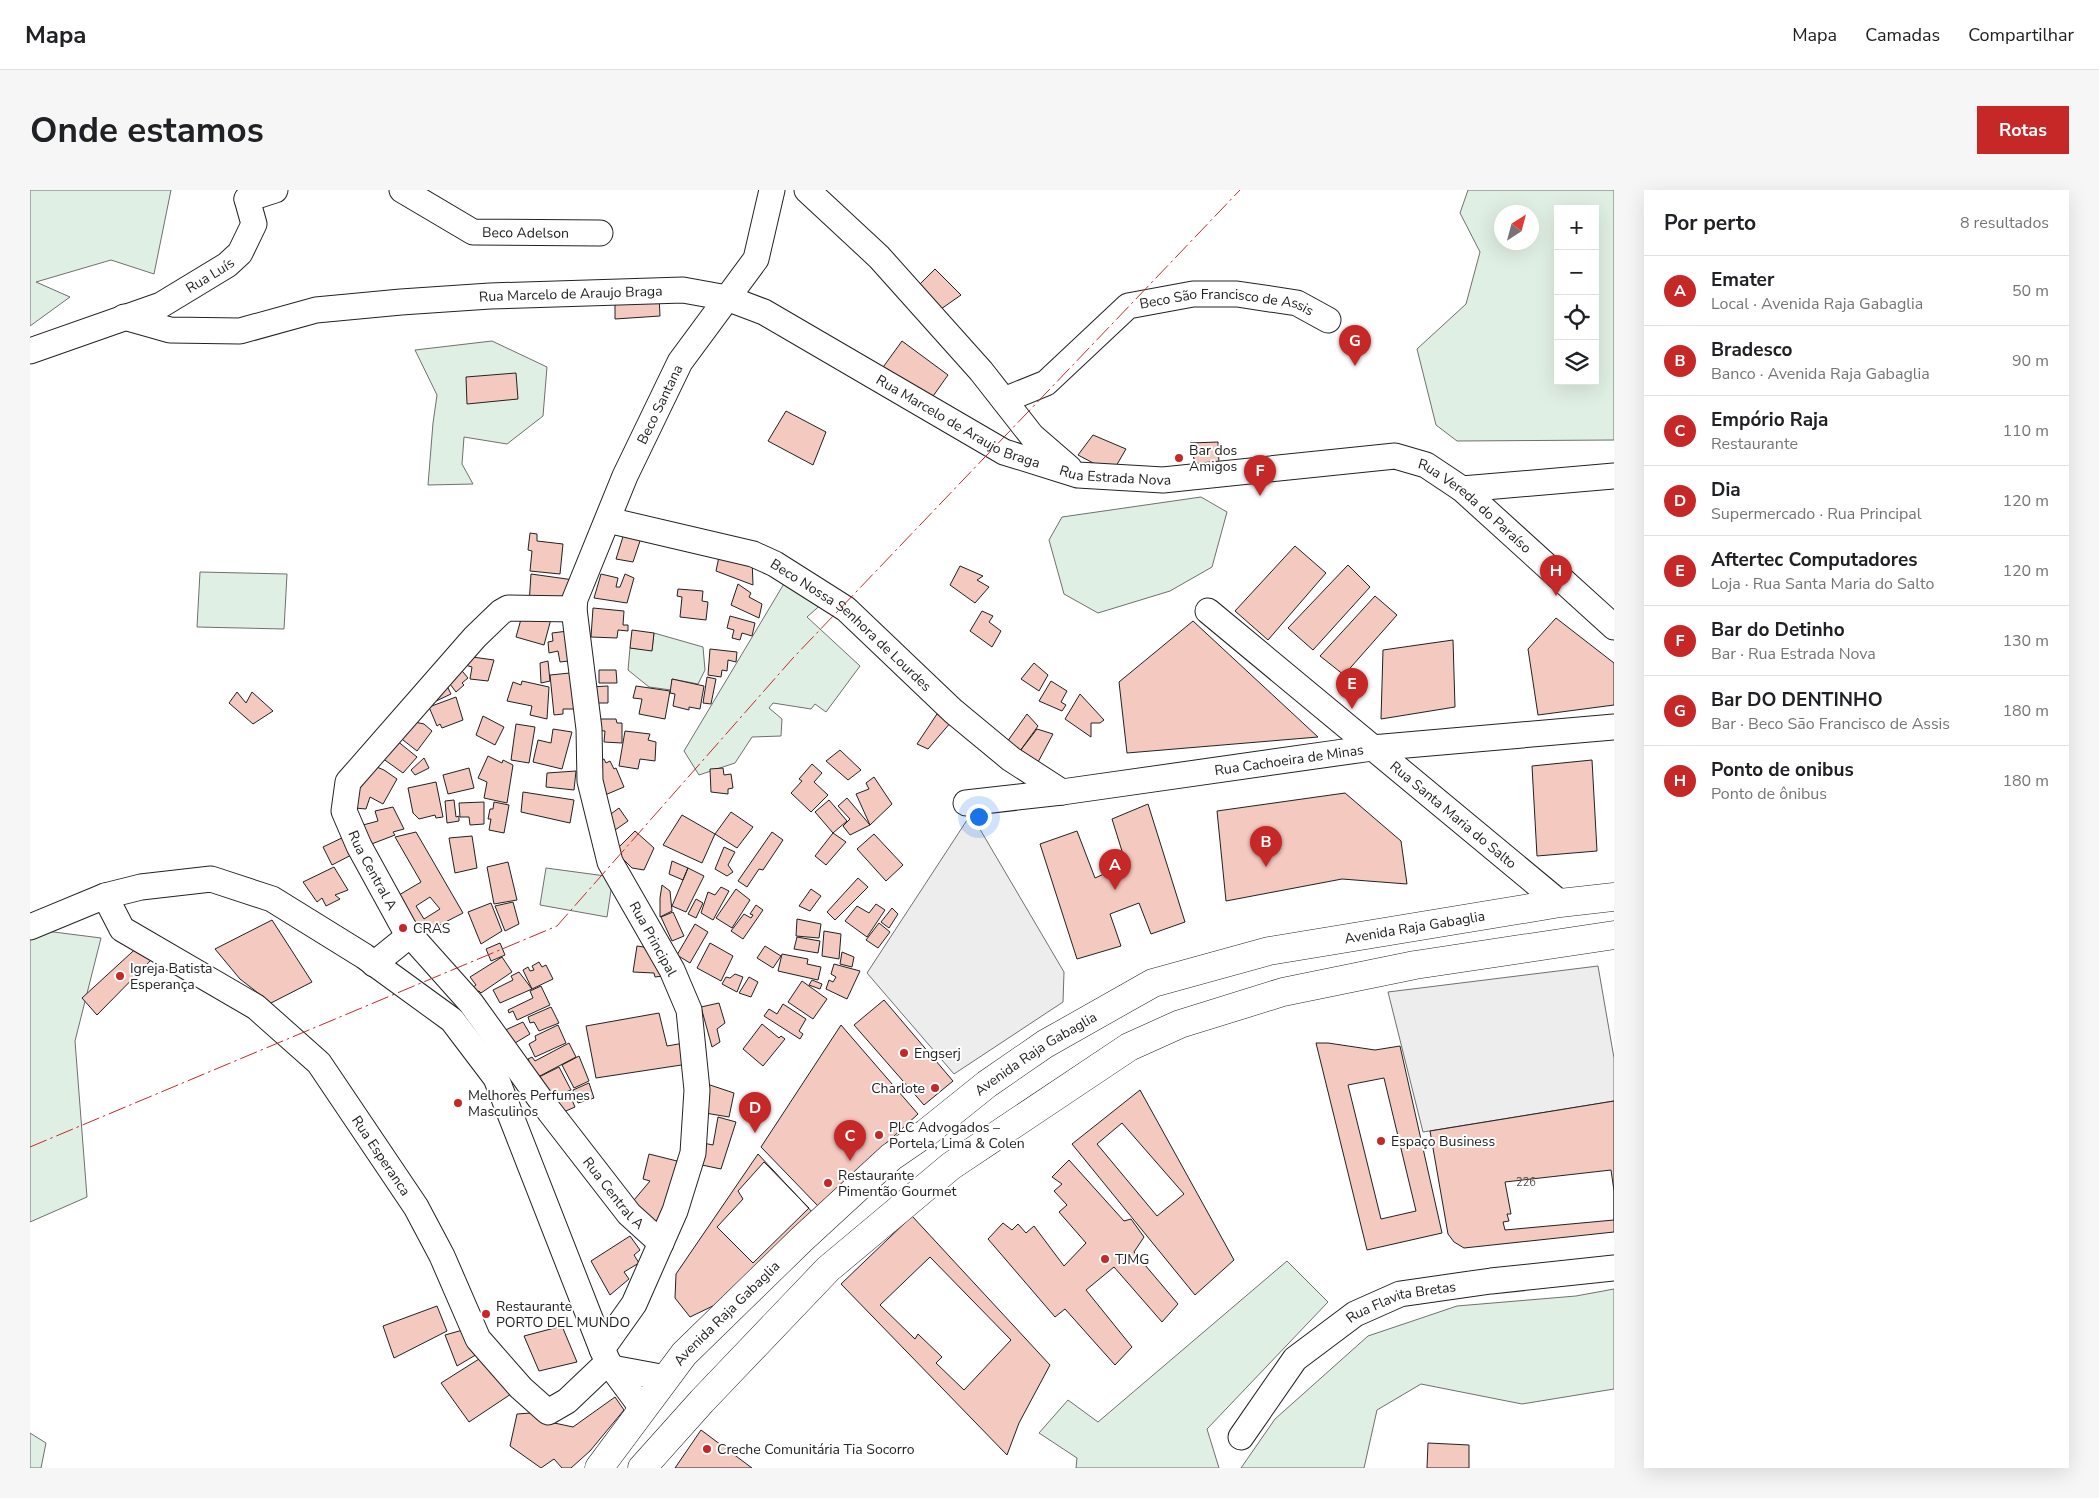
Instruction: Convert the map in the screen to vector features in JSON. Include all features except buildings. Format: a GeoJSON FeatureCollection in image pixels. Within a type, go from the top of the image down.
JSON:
{"type":"FeatureCollection","features":[{"type":"Feature","properties":{"kind":"main road","name":"Avenida Raja Gabaglia"},"geometry":{"type":"LineString","coordinates":[[599,1468],[684,1354],[802,1239],[891,1157],[987,1084],[1045,1044],[1153,983],[1269,951],[1560,903],[1614,897]]}},
{"type":"Feature","properties":{"kind":"main road"},"geometry":{"type":"LineString","coordinates":[[642,1468],[702,1401],[835,1263],[950,1166],[1129,1047],[1180,1024],[1284,992],[1415,965],[1614,935]]}},
{"type":"Feature","properties":{"kind":"street"},"geometry":{"type":"LineString","coordinates":[[239,195],[275,190]]}},
{"type":"Feature","properties":{"kind":"street","name":"Beco Adelson"},"geometry":{"type":"LineString","coordinates":[[402,190],[473,232],[600,233]]}},
{"type":"Feature","properties":{"kind":"street"},"geometry":{"type":"LineString","coordinates":[[727,298],[756,259],[772,190]]}},
{"type":"Feature","properties":{"kind":"street","name":"Rua Estrada Nova"},"geometry":{"type":"LineString","coordinates":[[807,190],[879,257],[982,371],[1032,436],[1078,475],[1163,480],[1395,456]]}},
{"type":"Feature","properties":{"kind":"street","name":"Rua Luís"},"geometry":{"type":"LineString","coordinates":[[124,317],[161,305],[227,264],[240,253],[254,224],[239,195]]}},
{"type":"Feature","properties":{"kind":"street","name":"Rua Marcelo de Araujo Braga"},"geometry":{"type":"LineString","coordinates":[[124,317],[170,330],[240,331],[316,310],[450,299],[683,290],[727,298],[764,312],[1004,452],[1078,475]]}},
{"type":"Feature","properties":{"kind":"street","name":"Beco São Francisco de Assis"},"geometry":{"type":"LineString","coordinates":[[1004,400],[1046,383],[1128,306],[1193,294],[1238,294],[1297,304],[1328,320]]}},
{"type":"Feature","properties":{"kind":"street","name":"Beco Santana"},"geometry":{"type":"LineString","coordinates":[[608,520],[625,476],[680,362],[727,298]]}},
{"type":"Feature","properties":{"kind":"street"},"geometry":{"type":"LineString","coordinates":[[30,351],[124,317]]}},
{"type":"Feature","properties":{"kind":"street","name":"Rua Vereda do Paraíso"},"geometry":{"type":"LineString","coordinates":[[1395,456],[1426,465],[1462,489],[1614,627]]}},
{"type":"Feature","properties":{"kind":"street"},"geometry":{"type":"LineString","coordinates":[[1462,489],[1614,476]]}},
{"type":"Feature","properties":{"kind":"street","name":"Rua Principal"},"geometry":{"type":"LineString","coordinates":[[607,1360],[675,1211],[693,1153],[697,1090],[689,1010],[672,970],[610,862],[590,781],[590,729],[574,609],[575,600],[608,520]]}},
{"type":"Feature","properties":{"kind":"street","name":"Beco Nossa Senhora de Lourdes"},"geometry":{"type":"LineString","coordinates":[[608,520],[754,554],[775,564],[846,609],[953,711],[1010,759],[1062,792]]}},
{"type":"Feature","properties":{"kind":"street","name":"Rua Central A"},"geometry":{"type":"LineString","coordinates":[[574,609],[508,608],[501,612],[475,637],[348,782],[344,811],[362,852],[410,935],[471,1002],[543,1103],[629,1214],[661,1243]]}},
{"type":"Feature","properties":{"kind":"street","name":"Rua Santa Maria do Salto"},"geometry":{"type":"LineString","coordinates":[[1208,611],[1560,903]]}},
{"type":"Feature","properties":{"kind":"street","name":"Rua Cachoeira de Minas"},"geometry":{"type":"LineString","coordinates":[[966,803],[1062,792],[1372,748],[1614,727]]}},
{"type":"Feature","properties":{"kind":"street"},"geometry":{"type":"LineString","coordinates":[[30,927],[105,896],[141,887],[211,879],[272,899],[374,964],[452,1020],[496,1078],[607,1360],[642,1408]]}},
{"type":"Feature","properties":{"kind":"street","name":"Rua Esperanca"},"geometry":{"type":"LineString","coordinates":[[105,896],[122,929],[256,1008],[319,1063],[416,1207],[442,1256],[478,1339],[521,1388],[548,1412],[573,1396],[607,1360]]}},
{"type":"Feature","properties":{"kind":"street"},"geometry":{"type":"LineString","coordinates":[[374,964],[410,935]]}},
{"type":"Feature","properties":{"kind":"street","name":"Rua Flavita Bretas"},"geometry":{"type":"LineString","coordinates":[[1241,1437],[1295,1359],[1355,1314],[1400,1294],[1491,1281],[1614,1268]]}},
{"type":"Feature","properties":{"kind":"street"},"geometry":{"type":"LineString","coordinates":[[607,1360],[666,1378]]}},
{"type":"Feature","properties":{"kind":"green space"},"geometry":{"type":"Polygon","coordinates":[[[30,190],[171,190],[154,274],[111,260],[36,282],[70,297],[30,326],[30,190]]]}},
{"type":"Feature","properties":{"kind":"green space"},"geometry":{"type":"Polygon","coordinates":[[[1468,190],[1614,190],[1614,440],[1457,441],[1436,425],[1417,349],[1466,304],[1480,252],[1460,213],[1468,190]]]}},
{"type":"Feature","properties":{"kind":"green space"},"geometry":{"type":"Polygon","coordinates":[[[492,341],[547,367],[543,416],[507,444],[464,437],[462,464],[473,484],[428,485],[437,395],[415,350],[492,341]]]}},
{"type":"Feature","properties":{"kind":"green space"},"geometry":{"type":"Polygon","coordinates":[[[1201,497],[1227,512],[1212,567],[1170,591],[1098,613],[1064,594],[1049,540],[1062,517],[1201,497]]]}},
{"type":"Feature","properties":{"kind":"green space"},"geometry":{"type":"Polygon","coordinates":[[[200,572],[287,574],[284,629],[197,627],[200,572]]]}},
{"type":"Feature","properties":{"kind":"green space"},"geometry":{"type":"Polygon","coordinates":[[[788,577],[825,601],[807,617],[860,666],[826,712],[815,704],[811,709],[773,703],[769,708],[782,719],[781,736],[752,737],[735,763],[699,775],[684,751],[788,577]]]}},
{"type":"Feature","properties":{"kind":"green space"},"geometry":{"type":"Polygon","coordinates":[[[654,633],[703,647],[705,670],[698,684],[672,679],[671,690],[649,687],[628,670],[630,648],[652,650],[654,633]]]}},
{"type":"Feature","properties":{"kind":"green space"},"geometry":{"type":"Polygon","coordinates":[[[546,868],[613,877],[607,917],[540,905],[546,868]]]}},
{"type":"Feature","properties":{"kind":"green space"},"geometry":{"type":"Polygon","coordinates":[[[30,929],[101,938],[75,1041],[87,1197],[30,1222],[30,929]]]}},
{"type":"Feature","properties":{"kind":"green space"},"geometry":{"type":"Polygon","coordinates":[[[1287,1261],[1328,1302],[1207,1429],[1219,1468],[1076,1468],[1077,1458],[1039,1433],[1068,1400],[1098,1422],[1287,1261]]]}},
{"type":"Feature","properties":{"kind":"green space"},"geometry":{"type":"Polygon","coordinates":[[[1614,1289],[1614,1389],[1522,1404],[1421,1384],[1377,1410],[1364,1468],[1241,1468],[1275,1419],[1368,1336],[1457,1306],[1576,1296],[1614,1289]]]}},
{"type":"Feature","properties":{"kind":"green space"},"geometry":{"type":"Polygon","coordinates":[[[30,1433],[46,1443],[41,1468],[30,1468],[30,1433]]]}},
{"type":"Feature","properties":{"kind":"shaded area"},"geometry":{"type":"Polygon","coordinates":[[[971,814],[1064,972],[1063,1002],[954,1074],[867,973],[971,814]]]}},
{"type":"Feature","properties":{"kind":"shaded area"},"geometry":{"type":"Polygon","coordinates":[[[1598,966],[1614,1058],[1614,1101],[1423,1132],[1388,992],[1598,966]]]}},
{"type":"Feature","properties":{"kind":"power"},"geometry":{"type":"LineString","coordinates":[[30,1147],[557,926],[793,658],[1240,190]]}},
{"type":"Feature","properties":{"kind":"place","name":"Bar DO DENTINHO"},"geometry":{"type":"Point","coordinates":[1355,366]}},
{"type":"Feature","properties":{"kind":"place","name":"Bar dos Amigos"},"geometry":{"type":"Point","coordinates":[1179,458]}},
{"type":"Feature","properties":{"kind":"place","name":"Bar do Detinho"},"geometry":{"type":"Point","coordinates":[1260,496]}},
{"type":"Feature","properties":{"kind":"place","name":"Ponto de onibus"},"geometry":{"type":"Point","coordinates":[1556,596]}},
{"type":"Feature","properties":{"kind":"place","name":"Aftertec Computadores"},"geometry":{"type":"Point","coordinates":[1352,709]}},
{"type":"Feature","properties":{"kind":"place","name":"Bradesco"},"geometry":{"type":"Point","coordinates":[1266,867]}},
{"type":"Feature","properties":{"kind":"place","name":"Emater"},"geometry":{"type":"Point","coordinates":[1115,890]}},
{"type":"Feature","properties":{"kind":"place","name":"CRAS"},"geometry":{"type":"Point","coordinates":[403,928]}},
{"type":"Feature","properties":{"kind":"place","name":"Igreja Batista Esperança"},"geometry":{"type":"Point","coordinates":[120,976]}},
{"type":"Feature","properties":{"kind":"place","name":"Engserj"},"geometry":{"type":"Point","coordinates":[904,1053]}},
{"type":"Feature","properties":{"kind":"place","name":"Charlote"},"geometry":{"type":"Point","coordinates":[935,1088]}},
{"type":"Feature","properties":{"kind":"place","name":"Melhores Perfumes Masculinos"},"geometry":{"type":"Point","coordinates":[458,1103]}},
{"type":"Feature","properties":{"kind":"place","name":"Dia"},"geometry":{"type":"Point","coordinates":[755,1133]}},
{"type":"Feature","properties":{"kind":"place","name":"PLC Advogados – Portela, Lima & Colen"},"geometry":{"type":"Point","coordinates":[879,1135]}},
{"type":"Feature","properties":{"kind":"place","name":"Espaço Business"},"geometry":{"type":"Point","coordinates":[1381,1141]}},
{"type":"Feature","properties":{"kind":"place","name":"Empório Raja"},"geometry":{"type":"Point","coordinates":[850,1161]}},
{"type":"Feature","properties":{"kind":"place","name":"Restaurante Pimentão Gourmet"},"geometry":{"type":"Point","coordinates":[828,1183]}},
{"type":"Feature","properties":{"kind":"place","name":"TJMG"},"geometry":{"type":"Point","coordinates":[1105,1259]}},
{"type":"Feature","properties":{"kind":"place","name":"Restaurante PORTO DEL MUNDO"},"geometry":{"type":"Point","coordinates":[486,1314]}},
{"type":"Feature","properties":{"kind":"place","name":"Creche Comunitária Tia Socorro"},"geometry":{"type":"Point","coordinates":[707,1449]}}]}
